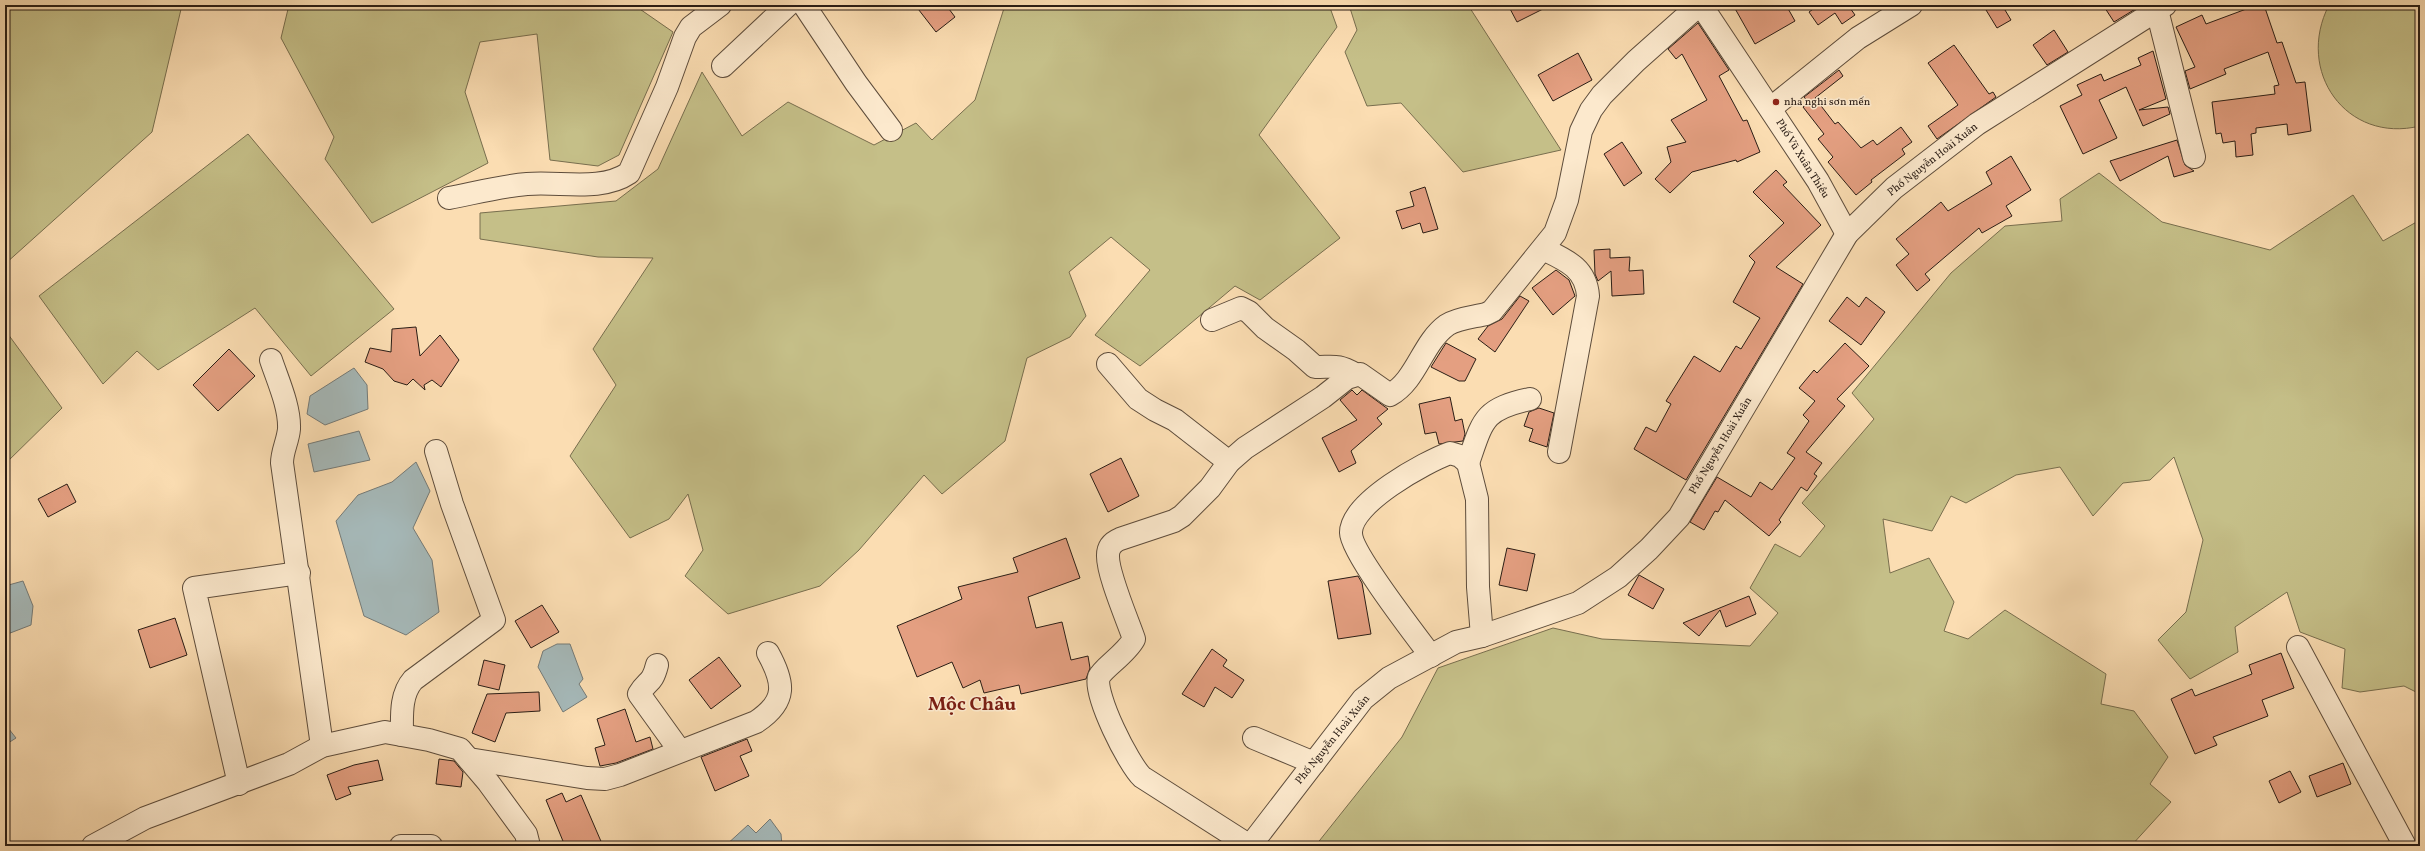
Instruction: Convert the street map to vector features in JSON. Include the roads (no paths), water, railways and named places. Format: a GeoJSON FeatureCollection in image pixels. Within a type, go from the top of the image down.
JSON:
{"type":"FeatureCollection","features":[{"type":"Feature","properties":{"kind":"street"},"geometry":{"type":"LineString","coordinates":[[449,198],[527,184],[596,183],[618,181],[630,173],[667,87],[684,37],[691,27],[720,5]]}},
{"type":"Feature","properties":{"kind":"street"},"geometry":{"type":"LineString","coordinates":[[1212,320],[1241,308],[1249,312],[1265,328],[1296,350],[1315,367],[1337,365],[1354,374],[1366,377],[1390,395],[1407,379],[1432,342],[1446,326],[1486,314],[1492,310],[1543,249],[1555,233],[1564,206],[1581,131],[1591,110],[1602,95],[1636,61],[1700,5]]}},
{"type":"Feature","properties":{"kind":"street","name":"Phố Vũ Xuân Thiều"},"geometry":{"type":"LineString","coordinates":[[1700,5],[1818,181],[1847,234]]}},
{"type":"Feature","properties":{"kind":"street"},"geometry":{"type":"LineString","coordinates":[[1770,108],[1858,38],[1911,5]]}},
{"type":"Feature","properties":{"kind":"street"},"geometry":{"type":"LineString","coordinates":[[722,66],[765,27],[792,6],[856,83],[885,121]]}},
{"type":"Feature","properties":{"kind":"street"},"geometry":{"type":"LineString","coordinates":[[2161,8],[2194,157]]}},
{"type":"Feature","properties":{"kind":"street","name":"Phố Nguyễn Hoài Xuân"},"geometry":{"type":"LineString","coordinates":[[1250,846],[1363,699],[1389,678],[1456,642],[1482,636],[1578,603],[1618,577],[1649,549],[1679,517],[1847,234],[1894,188],[1978,124],[2161,8]]}},
{"type":"Feature","properties":{"kind":"street"},"geometry":{"type":"LineString","coordinates":[[1543,249],[1565,260],[1579,270],[1585,279],[1588,296],[1559,452]]}},
{"type":"Feature","properties":{"kind":"street"},"geometry":{"type":"LineString","coordinates":[[271,360],[288,417],[289,431],[282,452],[282,463],[299,573],[322,746]]}},
{"type":"Feature","properties":{"kind":"street"},"geometry":{"type":"LineString","coordinates":[[1108,364],[1138,399],[1175,420],[1229,462]]}},
{"type":"Feature","properties":{"kind":"street"},"geometry":{"type":"LineString","coordinates":[[1250,846],[1142,777],[1132,768],[1108,716],[1098,683],[1100,676],[1120,658],[1134,639],[1110,569],[1108,555],[1109,549],[1113,542],[1174,521],[1182,516],[1210,488],[1229,462],[1245,448],[1354,374]]}},
{"type":"Feature","properties":{"kind":"street"},"geometry":{"type":"LineString","coordinates":[[1482,636],[1478,587],[1478,506],[1468,463],[1478,433],[1490,413],[1508,403],[1530,398]]}},
{"type":"Feature","properties":{"kind":"street"},"geometry":{"type":"LineString","coordinates":[[402,734],[403,704],[406,688],[413,680],[494,620],[452,504],[436,451]]}},
{"type":"Feature","properties":{"kind":"street"},"geometry":{"type":"LineString","coordinates":[[1431,656],[1366,566],[1352,541],[1351,533],[1353,523],[1361,510],[1413,471],[1450,453],[1460,456],[1468,463]]}},
{"type":"Feature","properties":{"kind":"street"},"geometry":{"type":"LineString","coordinates":[[239,784],[194,588],[299,573]]}},
{"type":"Feature","properties":{"kind":"street"},"geometry":{"type":"LineString","coordinates":[[2298,648],[2405,846]]}},
{"type":"Feature","properties":{"kind":"street"},"geometry":{"type":"LineString","coordinates":[[469,759],[587,778],[605,779],[620,775],[756,722],[765,716],[778,696],[781,684],[779,674],[768,652]]}},
{"type":"Feature","properties":{"kind":"street"},"geometry":{"type":"LineString","coordinates":[[657,665],[652,682],[642,688],[639,694],[680,751]]}},
{"type":"Feature","properties":{"kind":"street"},"geometry":{"type":"LineString","coordinates":[[93,846],[145,818],[289,764],[322,746],[385,732],[402,734],[460,749],[526,834],[529,846]]}},
{"type":"Feature","properties":{"kind":"street"},"geometry":{"type":"LineString","coordinates":[[1254,738],[1314,763]]}},
{"type":"Feature","properties":{"kind":"street"},"geometry":{"type":"LineString","coordinates":[[401,846],[431,846]]}},
{"type":"Feature","properties":{"kind":"place","name":"nha nghi sơn mến"},"geometry":{"type":"Point","coordinates":[1776,102]}},
{"type":"Feature","properties":{"kind":"district","name":"Mộc Châu"},"geometry":{"type":"Point","coordinates":[972,705]}}]}
